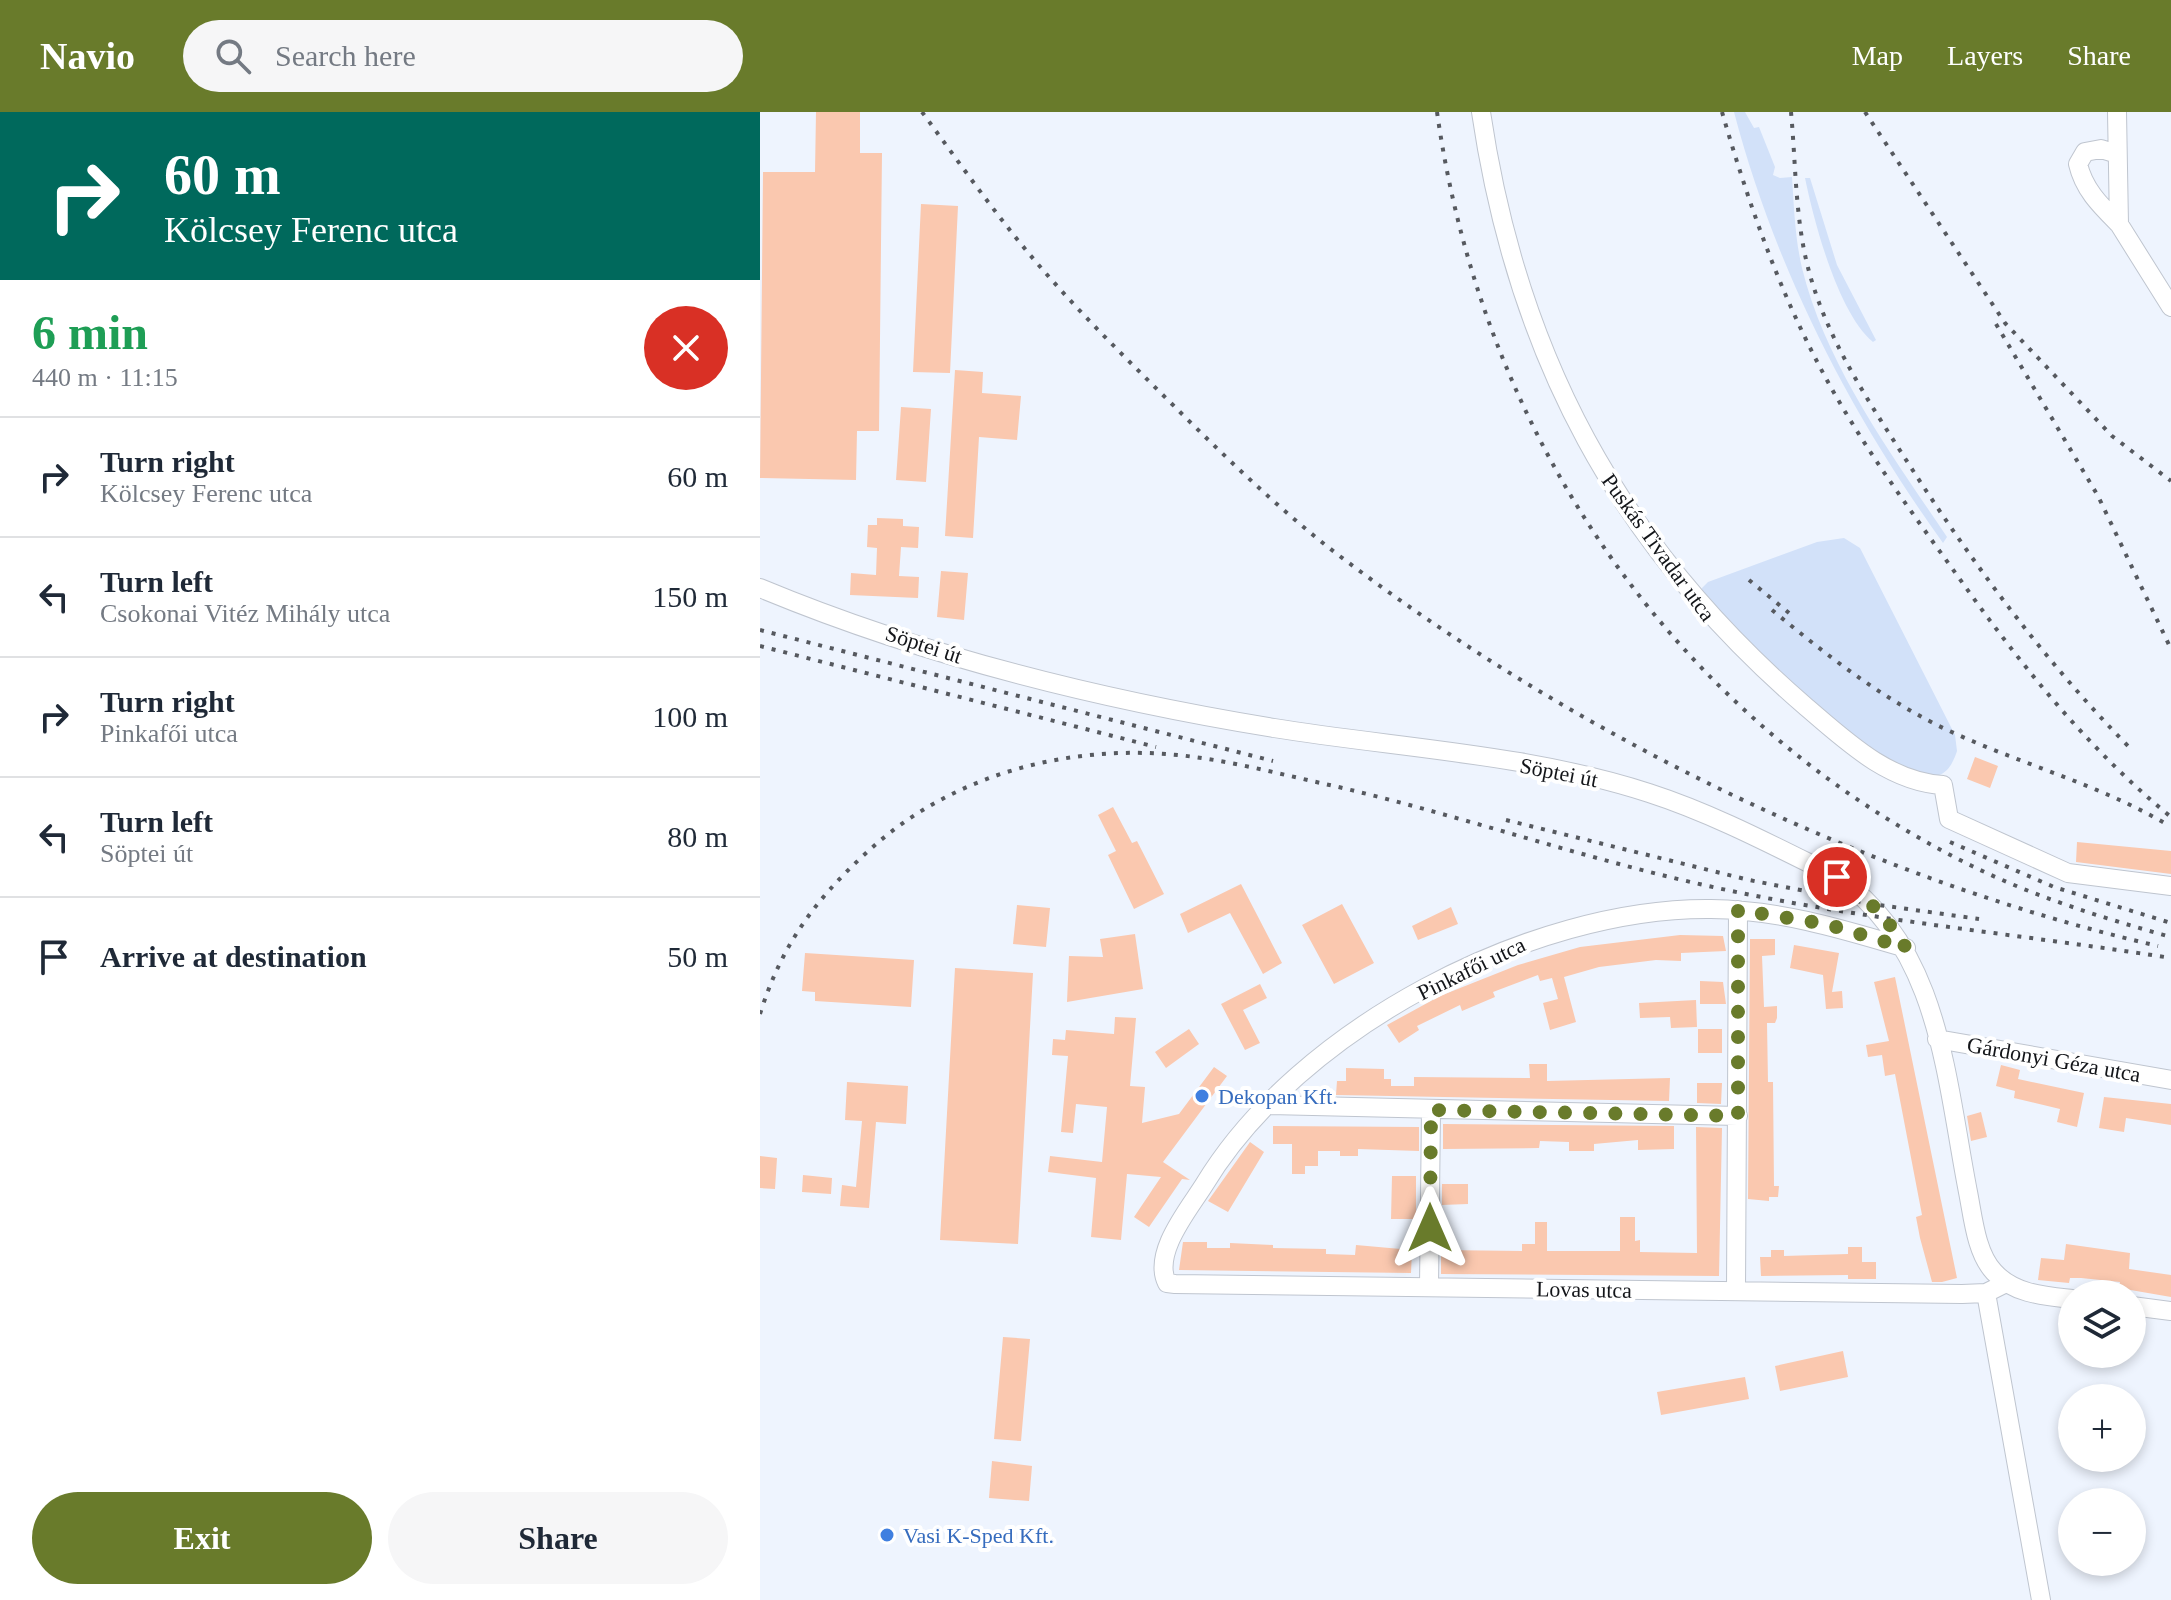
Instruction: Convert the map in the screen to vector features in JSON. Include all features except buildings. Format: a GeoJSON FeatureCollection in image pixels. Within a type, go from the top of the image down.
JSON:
{"type":"FeatureCollection","features":[{"type":"Feature","properties":{"kind":"street","name":"Puskás Tivadar utca"},"geometry":{"type":"LineString","coordinates":[[1481,112],[1506,236],[1543,349],[1593,456],[1653,546],[1718,626],[1822,720],[1886,768],[1910,780],[1943,785],[1949,819],[2052,867],[2086,877],[2171,886]]}},
{"type":"Feature","properties":{"kind":"street"},"geometry":{"type":"LineString","coordinates":[[2117,112],[2119,224]]}},
{"type":"Feature","properties":{"kind":"street"},"geometry":{"type":"LineString","coordinates":[[2117,154],[2101,149],[2085,152],[2078,164],[2081,179],[2096,201],[2119,224],[2171,307]]}},
{"type":"Feature","properties":{"kind":"street","name":"Söptei út"},"geometry":{"type":"LineString","coordinates":[[760,588],[960,656],[1126,700],[1272,728],[1555,769],[1652,793],[1837,877],[1859,891],[1885,918],[1906,948],[1920,978],[1937,1039],[1974,1223],[1991,1270],[2006,1283]]}},
{"type":"Feature","properties":{"kind":"street"},"geometry":{"type":"LineString","coordinates":[[1736,1291],[1738,910]]}},
{"type":"Feature","properties":{"kind":"street","name":"Pinkafői utca"},"geometry":{"type":"LineString","coordinates":[[1163,1276],[1167,1249],[1214,1169],[1268,1105],[1326,1052],[1405,1001],[1520,943],[1628,916],[1738,910],[1826,924],[1906,948]]}},
{"type":"Feature","properties":{"kind":"street","name":"Gárdonyi Géza utca"},"geometry":{"type":"LineString","coordinates":[[1937,1039],[2171,1080]]}},
{"type":"Feature","properties":{"kind":"street"},"geometry":{"type":"LineString","coordinates":[[1268,1105],[1738,1116]]}},
{"type":"Feature","properties":{"kind":"street"},"geometry":{"type":"LineString","coordinates":[[1429,1287],[1431,1110]]}},
{"type":"Feature","properties":{"kind":"street","name":"Lovas utca"},"geometry":{"type":"LineString","coordinates":[[1163,1276],[1167,1283],[1175,1284],[1736,1291],[1986,1293],[2006,1283]]}},
{"type":"Feature","properties":{"kind":"street"},"geometry":{"type":"LineString","coordinates":[[2006,1283],[2025,1292],[2058,1297]]}},
{"type":"Feature","properties":{"kind":"street"},"geometry":{"type":"LineString","coordinates":[[1986,1293],[2041,1600]]}},
{"type":"Feature","properties":{"kind":"street"},"geometry":{"type":"LineString","coordinates":[[2146,1308],[2171,1311]]}},
{"type":"Feature","properties":{"kind":"shaded area"},"geometry":{"type":"Polygon","coordinates":[[[1734,112],[1745,112],[1754,128],[1759,127],[1775,167],[1773,175],[1792,177],[1802,268],[1827,340],[1863,408],[1947,537],[1943,543],[1876,442],[1819,337],[1771,227],[1734,112]]]}},
{"type":"Feature","properties":{"kind":"shaded area"},"geometry":{"type":"Polygon","coordinates":[[[1805,178],[1810,178],[1837,265],[1876,340],[1873,342],[1860,328],[1838,289],[1821,242],[1805,178]]]}},
{"type":"Feature","properties":{"kind":"shaded area"},"geometry":{"type":"Polygon","coordinates":[[[1844,538],[1860,548],[1955,735],[1957,751],[1948,768],[1939,775],[1916,774],[1886,759],[1852,736],[1780,674],[1703,597],[1702,588],[1708,582],[1817,542],[1844,538]]]}},
{"type":"Feature","properties":{"kind":"railway"},"geometry":{"type":"LineString","coordinates":[[922,112],[1043,270],[1187,419],[1309,532],[1443,630],[1537,690],[1635,746],[1736,797],[1840,843],[1945,883],[2051,918],[2158,946]]}},
{"type":"Feature","properties":{"kind":"railway"},"geometry":{"type":"LineString","coordinates":[[1437,112],[1461,232],[1498,347],[1548,455],[1610,556],[1684,649],[1769,732],[1865,805],[1972,866],[2020,888],[2171,937]]}},
{"type":"Feature","properties":{"kind":"railway"},"geometry":{"type":"LineString","coordinates":[[1722,112],[1755,216],[1781,284],[1811,350],[1858,433],[1924,530],[2031,674],[2112,763],[2171,817]]}},
{"type":"Feature","properties":{"kind":"railway"},"geometry":{"type":"LineString","coordinates":[[1791,112],[1805,255],[1827,322],[1849,366],[1901,452],[1980,569],[2067,680],[2131,749]]}},
{"type":"Feature","properties":{"kind":"railway"},"geometry":{"type":"LineString","coordinates":[[1865,112],[2005,323],[2112,436],[2171,481]]}},
{"type":"Feature","properties":{"kind":"railway"},"geometry":{"type":"LineString","coordinates":[[1996,324],[2098,496],[2171,649]]}},
{"type":"Feature","properties":{"kind":"railway"},"geometry":{"type":"LineString","coordinates":[[1749,580],[1789,613]]}},
{"type":"Feature","properties":{"kind":"railway"},"geometry":{"type":"LineString","coordinates":[[1772,610],[1851,672],[1937,725],[2112,796],[2168,825]]}},
{"type":"Feature","properties":{"kind":"railway"},"geometry":{"type":"LineString","coordinates":[[760,630],[1273,761]]}},
{"type":"Feature","properties":{"kind":"railway"},"geometry":{"type":"LineString","coordinates":[[760,646],[1156,747]]}},
{"type":"Feature","properties":{"kind":"railway"},"geometry":{"type":"LineString","coordinates":[[760,1014],[778,967],[814,908],[846,872],[896,828],[966,787],[1004,773],[1044,762],[1125,753],[1187,756],[1271,772],[1379,797],[1649,872],[1754,896],[1872,916],[2171,958]]}},
{"type":"Feature","properties":{"kind":"railway"},"geometry":{"type":"LineString","coordinates":[[1506,820],[1749,880],[1872,904],[1979,919]]}},
{"type":"Feature","properties":{"kind":"railway"},"geometry":{"type":"LineString","coordinates":[[1950,842],[2054,887],[2171,923]]}},
{"type":"Feature","properties":{"kind":"place","name":"Dekopan Kft."},"geometry":{"type":"Point","coordinates":[1202,1096]}},
{"type":"Feature","properties":{"kind":"place","name":"Vasi K-Sped Kft."},"geometry":{"type":"Point","coordinates":[887,1535]}},
{"type":"Feature","properties":{"kind":"route"},"geometry":{"type":"LineString","coordinates":[[1430,1228],[1431,1110],[1738,1116],[1738,910],[1826,924],[1906,948],[1896,931],[1859,891],[1837,877]]}}]}
